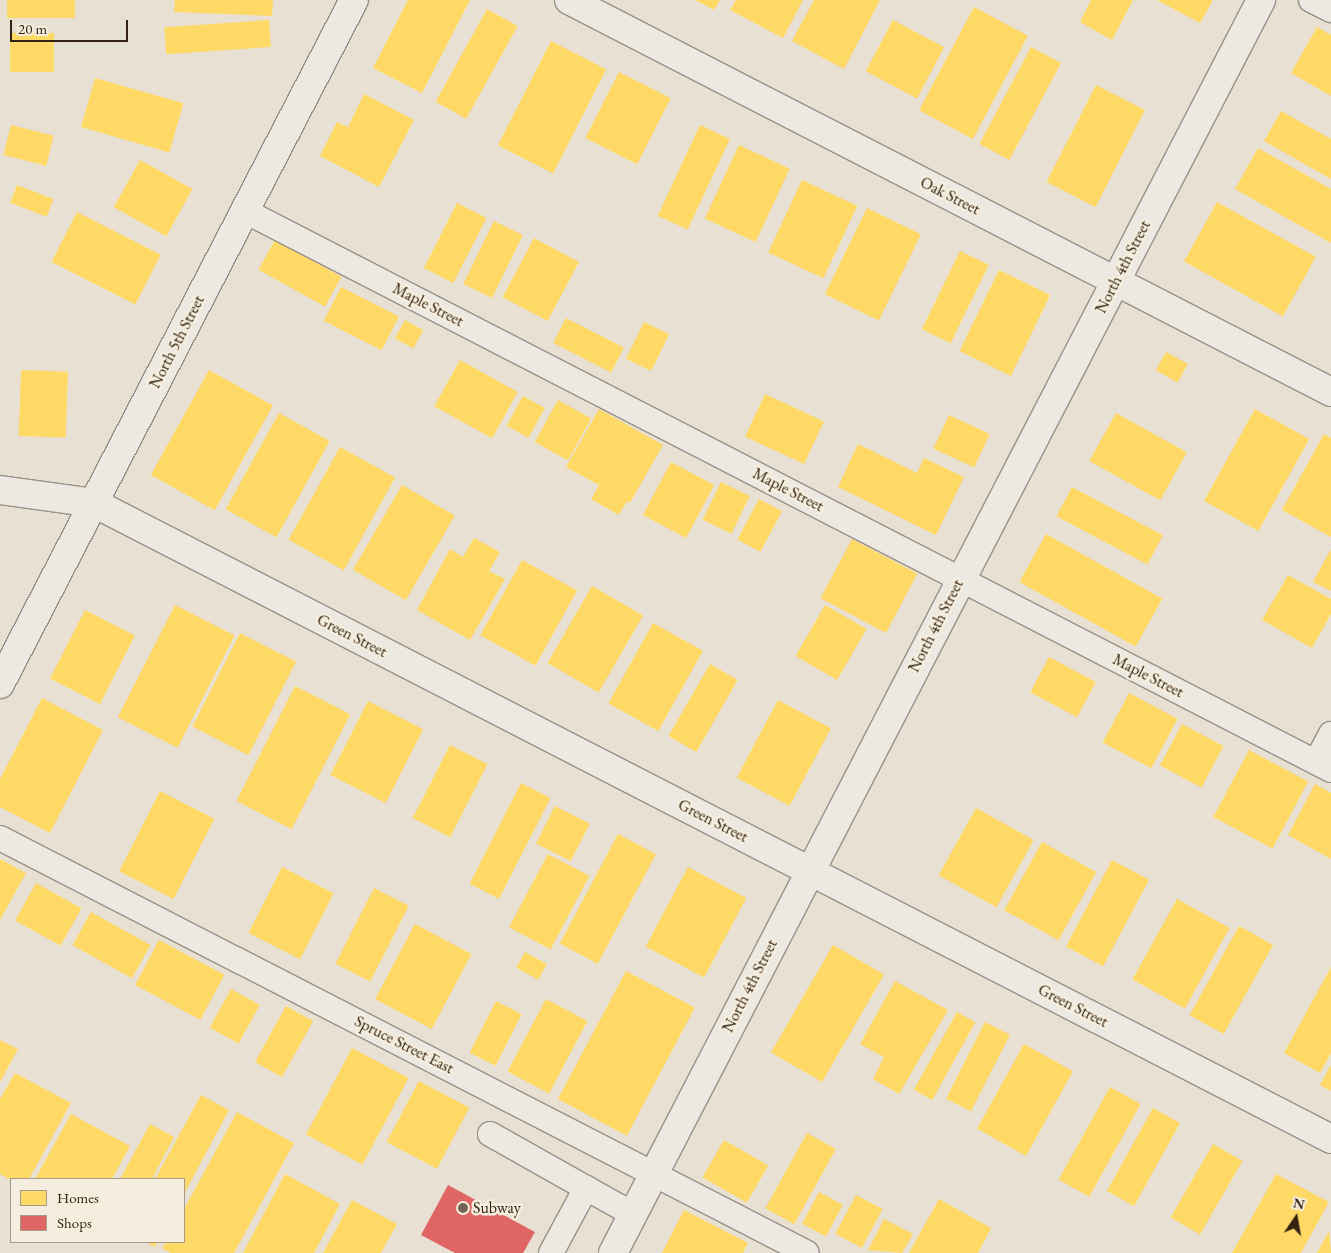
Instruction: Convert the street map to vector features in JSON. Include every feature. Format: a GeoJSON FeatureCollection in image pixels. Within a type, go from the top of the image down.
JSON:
{"type":"FeatureCollection","features":[{"type":"Feature","properties":{"kind":"street","name":"North 5th Street"},"geometry":{"type":"LineString","coordinates":[[0,684],[354,0]]}},
{"type":"Feature","properties":{"kind":"street","name":"Oak Street"},"geometry":{"type":"LineString","coordinates":[[569,0],[1331,392]]}},
{"type":"Feature","properties":{"kind":"street","name":"North 4th Street"},"geometry":{"type":"LineString","coordinates":[[613,1253],[1261,0]]}},
{"type":"Feature","properties":{"kind":"street","name":"Green Street"},"geometry":{"type":"LineString","coordinates":[[0,490],[94,503],[1331,1139]]}},
{"type":"Feature","properties":{"kind":"lane"},"geometry":{"type":"LineString","coordinates":[[1311,0],[1331,10]]}},
{"type":"Feature","properties":{"kind":"lane","name":"Maple Street"},"geometry":{"type":"LineString","coordinates":[[245,211],[1324,766]]}},
{"type":"Feature","properties":{"kind":"lane"},"geometry":{"type":"LineString","coordinates":[[1324,766],[1331,734]]}},
{"type":"Feature","properties":{"kind":"lane","name":"Spruce Street East"},"geometry":{"type":"LineString","coordinates":[[0,838],[807,1253]]}},
{"type":"Feature","properties":{"kind":"lane"},"geometry":{"type":"LineString","coordinates":[[490,1134],[633,1214]]}},
{"type":"Feature","properties":{"kind":"lane"},"geometry":{"type":"LineString","coordinates":[[550,1253],[586,1188]]}},
{"type":"Feature","properties":{"kind":"building: Homes"},"geometry":{"type":"Polygon","coordinates":[[[7,0],[75,0],[75,18],[7,18],[7,0]]]}},
{"type":"Feature","properties":{"kind":"building: Homes"},"geometry":{"type":"Polygon","coordinates":[[[175,0],[273,0],[272,16],[174,12],[175,0]]]}},
{"type":"Feature","properties":{"kind":"building: Homes"},"geometry":{"type":"Polygon","coordinates":[[[408,0],[470,0],[422,93],[373,68],[408,0]]]}},
{"type":"Feature","properties":{"kind":"building: Homes"},"geometry":{"type":"Polygon","coordinates":[[[695,0],[720,0],[714,10],[695,0]]]}},
{"type":"Feature","properties":{"kind":"building: Homes"},"geometry":{"type":"Polygon","coordinates":[[[736,0],[803,0],[783,38],[730,10],[736,0]]]}},
{"type":"Feature","properties":{"kind":"building: Homes"},"geometry":{"type":"Polygon","coordinates":[[[814,0],[880,0],[844,69],[792,41],[814,0]]]}},
{"type":"Feature","properties":{"kind":"building: Homes"},"geometry":{"type":"Polygon","coordinates":[[[1091,0],[1133,0],[1112,40],[1080,22],[1091,0]]]}},
{"type":"Feature","properties":{"kind":"building: Homes"},"geometry":{"type":"Polygon","coordinates":[[[1157,0],[1213,0],[1200,23],[1157,0]]]}},
{"type":"Feature","properties":{"kind":"building: Homes"},"geometry":{"type":"Polygon","coordinates":[[[974,7],[1028,36],[973,139],[919,110],[974,7]]]}},
{"type":"Feature","properties":{"kind":"building: Homes"},"geometry":{"type":"Polygon","coordinates":[[[487,9],[518,26],[466,119],[436,102],[487,9]]]}},
{"type":"Feature","properties":{"kind":"building: Homes"},"geometry":{"type":"Polygon","coordinates":[[[269,20],[271,47],[166,54],[164,27],[269,20]]]}},
{"type":"Feature","properties":{"kind":"building: Homes"},"geometry":{"type":"Polygon","coordinates":[[[893,20],[944,47],[917,98],[866,71],[893,20]]]}},
{"type":"Feature","properties":{"kind":"building: Homes"},"geometry":{"type":"Polygon","coordinates":[[[1317,27],[1331,35],[1331,96],[1291,73],[1317,27]]]}},
{"type":"Feature","properties":{"kind":"building: Homes"},"geometry":{"type":"Polygon","coordinates":[[[10,33],[54,33],[54,72],[10,72],[10,33]]]}},
{"type":"Feature","properties":{"kind":"building: Homes"},"geometry":{"type":"Polygon","coordinates":[[[551,41],[606,69],[553,173],[498,145],[551,41]]]}},
{"type":"Feature","properties":{"kind":"building: Homes"},"geometry":{"type":"Polygon","coordinates":[[[1031,47],[1061,63],[1009,160],[979,144],[1031,47]]]}},
{"type":"Feature","properties":{"kind":"building: Homes"},"geometry":{"type":"Polygon","coordinates":[[[619,72],[671,98],[637,164],[585,138],[619,72]]]}},
{"type":"Feature","properties":{"kind":"building: Homes"},"geometry":{"type":"Polygon","coordinates":[[[95,78],[183,103],[169,152],[81,127],[95,78]]]}},
{"type":"Feature","properties":{"kind":"building: Homes"},"geometry":{"type":"Polygon","coordinates":[[[1096,85],[1145,110],[1096,207],[1047,182],[1096,85]]]}},
{"type":"Feature","properties":{"kind":"building: Homes"},"geometry":{"type":"Polygon","coordinates":[[[364,94],[414,120],[379,187],[320,156],[337,122],[348,127],[364,94]]]}},
{"type":"Feature","properties":{"kind":"building: Homes"},"geometry":{"type":"Polygon","coordinates":[[[1281,111],[1331,139],[1331,179],[1264,141],[1281,111]]]}},
{"type":"Feature","properties":{"kind":"building: Homes"},"geometry":{"type":"Polygon","coordinates":[[[11,125],[54,136],[46,166],[4,155],[11,125]]]}},
{"type":"Feature","properties":{"kind":"building: Homes"},"geometry":{"type":"Polygon","coordinates":[[[700,125],[730,139],[688,230],[658,216],[700,125]]]}},
{"type":"Feature","properties":{"kind":"building: Homes"},"geometry":{"type":"Polygon","coordinates":[[[739,145],[790,169],[756,242],[705,218],[739,145]]]}},
{"type":"Feature","properties":{"kind":"building: Homes"},"geometry":{"type":"Polygon","coordinates":[[[1258,148],[1331,189],[1331,243],[1235,189],[1258,148]]]}},
{"type":"Feature","properties":{"kind":"building: Homes"},"geometry":{"type":"Polygon","coordinates":[[[140,160],[192,189],[166,236],[114,207],[140,160]]]}},
{"type":"Feature","properties":{"kind":"building: Homes"},"geometry":{"type":"Polygon","coordinates":[[[802,180],[857,206],[823,278],[768,253],[802,180]]]}},
{"type":"Feature","properties":{"kind":"building: Homes"},"geometry":{"type":"Polygon","coordinates":[[[17,185],[53,199],[47,217],[10,203],[17,185]]]}},
{"type":"Feature","properties":{"kind":"building: Homes"},"geometry":{"type":"Polygon","coordinates":[[[1217,202],[1316,257],[1283,316],[1184,261],[1217,202]]]}},
{"type":"Feature","properties":{"kind":"building: Homes"},"geometry":{"type":"Polygon","coordinates":[[[457,203],[486,218],[453,283],[424,268],[457,203]]]}},
{"type":"Feature","properties":{"kind":"building: Homes"},"geometry":{"type":"Polygon","coordinates":[[[867,208],[921,234],[879,321],[825,294],[867,208]]]}},
{"type":"Feature","properties":{"kind":"building: Homes"},"geometry":{"type":"Polygon","coordinates":[[[77,212],[161,255],[135,305],[52,262],[77,212]]]}},
{"type":"Feature","properties":{"kind":"building: Homes"},"geometry":{"type":"Polygon","coordinates":[[[494,221],[523,235],[492,298],[463,284],[494,221]]]}},
{"type":"Feature","properties":{"kind":"building: Homes"},"geometry":{"type":"Polygon","coordinates":[[[534,238],[579,262],[548,321],[503,297],[534,238]]]}},
{"type":"Feature","properties":{"kind":"building: Homes"},"geometry":{"type":"Polygon","coordinates":[[[275,240],[341,277],[325,307],[259,270],[275,240]]]}},
{"type":"Feature","properties":{"kind":"building: Homes"},"geometry":{"type":"Polygon","coordinates":[[[960,251],[989,265],[951,343],[922,329],[960,251]]]}},
{"type":"Feature","properties":{"kind":"building: Homes"},"geometry":{"type":"Polygon","coordinates":[[[999,270],[1050,295],[1011,376],[960,351],[999,270]]]}},
{"type":"Feature","properties":{"kind":"building: Homes"},"geometry":{"type":"Polygon","coordinates":[[[341,287],[399,317],[382,350],[324,321],[341,287]]]}},
{"type":"Feature","properties":{"kind":"building: Homes"},"geometry":{"type":"Polygon","coordinates":[[[566,318],[624,348],[611,372],[553,343],[566,318]]]}},
{"type":"Feature","properties":{"kind":"building: Homes"},"geometry":{"type":"Polygon","coordinates":[[[405,320],[423,330],[413,349],[395,338],[405,320]]]}},
{"type":"Feature","properties":{"kind":"building: Homes"},"geometry":{"type":"Polygon","coordinates":[[[644,322],[669,334],[651,371],[626,359],[644,322]]]}},
{"type":"Feature","properties":{"kind":"building: Homes"},"geometry":{"type":"Polygon","coordinates":[[[1166,352],[1188,364],[1178,382],[1156,370],[1166,352]]]}},
{"type":"Feature","properties":{"kind":"building: Homes"},"geometry":{"type":"Polygon","coordinates":[[[460,360],[518,392],[492,438],[434,406],[460,360]]]}},
{"type":"Feature","properties":{"kind":"building: Homes"},"geometry":{"type":"Polygon","coordinates":[[[21,370],[68,372],[66,438],[19,436],[21,370]]]}},
{"type":"Feature","properties":{"kind":"building: Homes"},"geometry":{"type":"Polygon","coordinates":[[[209,370],[273,405],[215,510],[151,475],[209,370]]]}},
{"type":"Feature","properties":{"kind":"building: Homes"},"geometry":{"type":"Polygon","coordinates":[[[765,394],[824,421],[804,464],[745,437],[765,394]]]}},
{"type":"Feature","properties":{"kind":"building: Homes"},"geometry":{"type":"Polygon","coordinates":[[[523,396],[545,408],[528,438],[507,426],[523,396]]]}},
{"type":"Feature","properties":{"kind":"building: Homes"},"geometry":{"type":"Polygon","coordinates":[[[558,400],[591,418],[568,460],[535,442],[558,400]]]}},
{"type":"Feature","properties":{"kind":"building: Homes"},"geometry":{"type":"Polygon","coordinates":[[[599,409],[663,445],[630,503],[627,501],[619,515],[591,499],[599,485],[566,467],[599,409]]]}},
{"type":"Feature","properties":{"kind":"building: Homes"},"geometry":{"type":"Polygon","coordinates":[[[1255,409],[1309,439],[1258,531],[1204,501],[1255,409]]]}},
{"type":"Feature","properties":{"kind":"building: Homes"},"geometry":{"type":"Polygon","coordinates":[[[279,413],[330,441],[276,537],[226,509],[279,413]]]}},
{"type":"Feature","properties":{"kind":"building: Homes"},"geometry":{"type":"Polygon","coordinates":[[[1116,413],[1187,452],[1160,500],[1089,461],[1116,413]]]}},
{"type":"Feature","properties":{"kind":"building: Homes"},"geometry":{"type":"Polygon","coordinates":[[[949,415],[990,434],[974,468],[933,449],[949,415]]]}},
{"type":"Feature","properties":{"kind":"building: Homes"},"geometry":{"type":"Polygon","coordinates":[[[1324,434],[1331,438],[1331,537],[1282,510],[1324,434]]]}},
{"type":"Feature","properties":{"kind":"building: Homes"},"geometry":{"type":"Polygon","coordinates":[[[858,444],[917,473],[924,458],[964,477],[936,535],[838,487],[858,444]]]}},
{"type":"Feature","properties":{"kind":"building: Homes"},"geometry":{"type":"Polygon","coordinates":[[[340,447],[395,478],[344,570],[289,540],[340,447]]]}},
{"type":"Feature","properties":{"kind":"building: Homes"},"geometry":{"type":"Polygon","coordinates":[[[671,462],[714,485],[686,538],[643,515],[671,462]]]}},
{"type":"Feature","properties":{"kind":"building: Homes"},"geometry":{"type":"Polygon","coordinates":[[[721,482],[750,496],[731,534],[703,520],[721,482]]]}},
{"type":"Feature","properties":{"kind":"building: Homes"},"geometry":{"type":"Polygon","coordinates":[[[402,485],[455,516],[406,600],[353,570],[402,485]]]}},
{"type":"Feature","properties":{"kind":"building: Homes"},"geometry":{"type":"Polygon","coordinates":[[[1072,487],[1163,535],[1147,564],[1057,516],[1072,487]]]}},
{"type":"Feature","properties":{"kind":"building: Homes"},"geometry":{"type":"Polygon","coordinates":[[[759,499],[782,511],[760,552],[737,540],[759,499]]]}},
{"type":"Feature","properties":{"kind":"building: Homes"},"geometry":{"type":"Polygon","coordinates":[[[1046,534],[1162,598],[1136,647],[1019,582],[1046,534]]]}},
{"type":"Feature","properties":{"kind":"building: Homes"},"geometry":{"type":"Polygon","coordinates":[[[474,538],[500,552],[489,571],[505,579],[470,640],[417,610],[450,549],[463,557],[474,538]]]}},
{"type":"Feature","properties":{"kind":"building: Homes"},"geometry":{"type":"Polygon","coordinates":[[[852,539],[917,574],[886,633],[821,598],[852,539]]]}},
{"type":"Feature","properties":{"kind":"building: Homes"},"geometry":{"type":"Polygon","coordinates":[[[1331,549],[1331,591],[1313,582],[1331,549]]]}},
{"type":"Feature","properties":{"kind":"building: Homes"},"geometry":{"type":"Polygon","coordinates":[[[522,560],[577,591],[535,666],[480,635],[522,560]]]}},
{"type":"Feature","properties":{"kind":"building: Homes"},"geometry":{"type":"Polygon","coordinates":[[[1288,575],[1331,599],[1331,614],[1312,648],[1262,620],[1288,575]]]}},
{"type":"Feature","properties":{"kind":"building: Homes"},"geometry":{"type":"Polygon","coordinates":[[[592,586],[643,616],[599,693],[548,663],[592,586]]]}},
{"type":"Feature","properties":{"kind":"building: Homes"},"geometry":{"type":"Polygon","coordinates":[[[175,605],[235,635],[177,748],[118,717],[175,605]]]}},
{"type":"Feature","properties":{"kind":"building: Homes"},"geometry":{"type":"Polygon","coordinates":[[[825,605],[867,629],[837,680],[796,656],[825,605]]]}},
{"type":"Feature","properties":{"kind":"building: Homes"},"geometry":{"type":"Polygon","coordinates":[[[85,610],[135,635],[100,704],[50,679],[85,610]]]}},
{"type":"Feature","properties":{"kind":"building: Homes"},"geometry":{"type":"Polygon","coordinates":[[[653,623],[703,651],[658,731],[608,703],[653,623]]]}},
{"type":"Feature","properties":{"kind":"building: Homes"},"geometry":{"type":"Polygon","coordinates":[[[240,633],[296,662],[248,755],[192,727],[240,633]]]}},
{"type":"Feature","properties":{"kind":"building: Homes"},"geometry":{"type":"Polygon","coordinates":[[[1049,657],[1096,682],[1077,717],[1030,692],[1049,657]]]}},
{"type":"Feature","properties":{"kind":"building: Homes"},"geometry":{"type":"Polygon","coordinates":[[[710,664],[738,680],[696,752],[668,736],[710,664]]]}},
{"type":"Feature","properties":{"kind":"building: Homes"},"geometry":{"type":"Polygon","coordinates":[[[295,686],[350,714],[292,829],[236,801],[295,686]]]}},
{"type":"Feature","properties":{"kind":"building: Homes"},"geometry":{"type":"Polygon","coordinates":[[[1129,693],[1178,719],[1151,768],[1103,742],[1129,693]]]}},
{"type":"Feature","properties":{"kind":"building: Homes"},"geometry":{"type":"Polygon","coordinates":[[[42,698],[103,730],[50,833],[0,807],[0,779],[42,698]]]}},
{"type":"Feature","properties":{"kind":"building: Homes"},"geometry":{"type":"Polygon","coordinates":[[[778,700],[831,728],[790,806],[737,778],[778,700]]]}},
{"type":"Feature","properties":{"kind":"building: Homes"},"geometry":{"type":"Polygon","coordinates":[[[368,701],[423,729],[386,803],[330,775],[368,701]]]}},
{"type":"Feature","properties":{"kind":"building: Homes"},"geometry":{"type":"Polygon","coordinates":[[[1182,724],[1223,746],[1201,788],[1160,765],[1182,724]]]}},
{"type":"Feature","properties":{"kind":"building: Homes"},"geometry":{"type":"Polygon","coordinates":[[[450,745],[487,764],[450,837],[413,818],[450,745]]]}},
{"type":"Feature","properties":{"kind":"building: Homes"},"geometry":{"type":"Polygon","coordinates":[[[1249,750],[1308,781],[1272,849],[1213,817],[1249,750]]]}},
{"type":"Feature","properties":{"kind":"building: Homes"},"geometry":{"type":"Polygon","coordinates":[[[521,783],[550,798],[499,899],[470,884],[521,783]]]}},
{"type":"Feature","properties":{"kind":"building: Homes"},"geometry":{"type":"Polygon","coordinates":[[[1315,784],[1331,793],[1331,859],[1288,835],[1315,784]]]}},
{"type":"Feature","properties":{"kind":"building: Homes"},"geometry":{"type":"Polygon","coordinates":[[[160,791],[214,819],[173,899],[119,871],[160,791]]]}},
{"type":"Feature","properties":{"kind":"building: Homes"},"geometry":{"type":"Polygon","coordinates":[[[555,806],[590,824],[571,861],[536,843],[555,806]]]}},
{"type":"Feature","properties":{"kind":"building: Homes"},"geometry":{"type":"Polygon","coordinates":[[[976,808],[1034,840],[996,907],[939,875],[976,808]]]}},
{"type":"Feature","properties":{"kind":"building: Homes"},"geometry":{"type":"Polygon","coordinates":[[[618,834],[656,854],[598,964],[560,943],[618,834]]]}},
{"type":"Feature","properties":{"kind":"building: Homes"},"geometry":{"type":"Polygon","coordinates":[[[1042,842],[1096,872],[1058,940],[1004,910],[1042,842]]]}},
{"type":"Feature","properties":{"kind":"building: Homes"},"geometry":{"type":"Polygon","coordinates":[[[548,854],[589,876],[551,949],[509,927],[548,854]]]}},
{"type":"Feature","properties":{"kind":"building: Homes"},"geometry":{"type":"Polygon","coordinates":[[[0,859],[26,873],[0,920],[0,859]]]}},
{"type":"Feature","properties":{"kind":"building: Homes"},"geometry":{"type":"Polygon","coordinates":[[[1112,860],[1149,880],[1103,966],[1066,947],[1112,860]]]}},
{"type":"Feature","properties":{"kind":"building: Homes"},"geometry":{"type":"Polygon","coordinates":[[[282,867],[334,893],[300,959],[248,933],[282,867]]]}},
{"type":"Feature","properties":{"kind":"building: Homes"},"geometry":{"type":"Polygon","coordinates":[[[688,867],[746,898],[704,977],[646,946],[688,867]]]}},
{"type":"Feature","properties":{"kind":"building: Homes"},"geometry":{"type":"Polygon","coordinates":[[[36,883],[81,908],[61,946],[15,921],[36,883]]]}},
{"type":"Feature","properties":{"kind":"building: Homes"},"geometry":{"type":"Polygon","coordinates":[[[374,888],[409,906],[370,981],[335,964],[374,888]]]}},
{"type":"Feature","properties":{"kind":"building: Homes"},"geometry":{"type":"Polygon","coordinates":[[[1177,899],[1229,928],[1185,1009],[1132,979],[1177,899]]]}},
{"type":"Feature","properties":{"kind":"building: Homes"},"geometry":{"type":"Polygon","coordinates":[[[91,912],[150,945],[132,978],[73,945],[91,912]]]}},
{"type":"Feature","properties":{"kind":"building: Homes"},"geometry":{"type":"Polygon","coordinates":[[[415,924],[472,954],[432,1029],[375,999],[415,924]]]}},
{"type":"Feature","properties":{"kind":"building: Homes"},"geometry":{"type":"Polygon","coordinates":[[[1239,926],[1273,945],[1224,1034],[1190,1015],[1239,926]]]}},
{"type":"Feature","properties":{"kind":"building: Homes"},"geometry":{"type":"Polygon","coordinates":[[[159,940],[224,975],[200,1020],[135,985],[159,940]]]}},
{"type":"Feature","properties":{"kind":"building: Homes"},"geometry":{"type":"Polygon","coordinates":[[[833,945],[884,974],[822,1082],[771,1052],[833,945]]]}},
{"type":"Feature","properties":{"kind":"building: Homes"},"geometry":{"type":"Polygon","coordinates":[[[525,952],[547,964],[538,980],[516,968],[525,952]]]}},
{"type":"Feature","properties":{"kind":"building: Homes"},"geometry":{"type":"Polygon","coordinates":[[[1331,967],[1331,1053],[1320,1073],[1284,1053],[1331,967]]]}},
{"type":"Feature","properties":{"kind":"building: Homes"},"geometry":{"type":"Polygon","coordinates":[[[626,971],[695,1008],[627,1136],[558,1099],[626,971]]]}},
{"type":"Feature","properties":{"kind":"building: Homes"},"geometry":{"type":"Polygon","coordinates":[[[895,981],[948,1010],[899,1094],[873,1079],[884,1057],[860,1044],[895,981]]]}},
{"type":"Feature","properties":{"kind":"building: Homes"},"geometry":{"type":"Polygon","coordinates":[[[231,989],[260,1005],[239,1043],[210,1027],[231,989]]]}},
{"type":"Feature","properties":{"kind":"building: Homes"},"geometry":{"type":"Polygon","coordinates":[[[546,999],[587,1021],[549,1093],[508,1071],[546,999]]]}},
{"type":"Feature","properties":{"kind":"building: Homes"},"geometry":{"type":"Polygon","coordinates":[[[496,1001],[522,1014],[496,1066],[470,1053],[496,1001]]]}},
{"type":"Feature","properties":{"kind":"building: Homes"},"geometry":{"type":"Polygon","coordinates":[[[286,1006],[313,1021],[282,1077],[255,1062],[286,1006]]]}},
{"type":"Feature","properties":{"kind":"building: Homes"},"geometry":{"type":"Polygon","coordinates":[[[957,1012],[975,1022],[932,1100],[914,1090],[957,1012]]]}},
{"type":"Feature","properties":{"kind":"building: Homes"},"geometry":{"type":"Polygon","coordinates":[[[985,1022],[1010,1035],[971,1111],[946,1099],[985,1022]]]}},
{"type":"Feature","properties":{"kind":"building: Homes"},"geometry":{"type":"Polygon","coordinates":[[[0,1040],[18,1049],[0,1082],[0,1040]]]}},
{"type":"Feature","properties":{"kind":"building: Homes"},"geometry":{"type":"Polygon","coordinates":[[[1024,1044],[1073,1071],[1026,1156],[977,1129],[1024,1044]]]}},
{"type":"Feature","properties":{"kind":"building: Homes"},"geometry":{"type":"Polygon","coordinates":[[[352,1048],[409,1078],[363,1165],[306,1135],[352,1048]]]}},
{"type":"Feature","properties":{"kind":"building: Homes"},"geometry":{"type":"Polygon","coordinates":[[[1331,1065],[1331,1091],[1320,1085],[1331,1065]]]}},
{"type":"Feature","properties":{"kind":"building: Homes"},"geometry":{"type":"Polygon","coordinates":[[[15,1073],[71,1103],[30,1178],[10,1179],[0,1174],[0,1099],[15,1073]]]}},
{"type":"Feature","properties":{"kind":"building: Homes"},"geometry":{"type":"Polygon","coordinates":[[[419,1081],[469,1108],[437,1169],[387,1142],[419,1081]]]}},
{"type":"Feature","properties":{"kind":"building: Homes"},"geometry":{"type":"Polygon","coordinates":[[[1110,1087],[1141,1104],[1089,1197],[1059,1180],[1110,1087]]]}},
{"type":"Feature","properties":{"kind":"building: Homes"},"geometry":{"type":"Polygon","coordinates":[[[201,1095],[229,1110],[185,1192],[185,1178],[156,1178],[201,1095]]]}},
{"type":"Feature","properties":{"kind":"building: Homes"},"geometry":{"type":"Polygon","coordinates":[[[1153,1108],[1180,1123],[1134,1206],[1107,1191],[1153,1108]]]}},
{"type":"Feature","properties":{"kind":"building: Homes"},"geometry":{"type":"Polygon","coordinates":[[[237,1112],[294,1143],[234,1253],[171,1253],[162,1248],[165,1243],[185,1243],[185,1207],[237,1112]]]}},
{"type":"Feature","properties":{"kind":"building: Homes"},"geometry":{"type":"Polygon","coordinates":[[[71,1114],[130,1146],[113,1178],[36,1178],[71,1114]]]}},
{"type":"Feature","properties":{"kind":"building: Homes"},"geometry":{"type":"Polygon","coordinates":[[[150,1124],[174,1137],[153,1178],[121,1178],[150,1124]]]}},
{"type":"Feature","properties":{"kind":"building: Homes"},"geometry":{"type":"Polygon","coordinates":[[[807,1133],[836,1149],[794,1224],[765,1208],[807,1133]]]}},
{"type":"Feature","properties":{"kind":"building: Homes"},"geometry":{"type":"Polygon","coordinates":[[[724,1140],[768,1166],[747,1203],[702,1177],[724,1140]]]}},
{"type":"Feature","properties":{"kind":"building: Homes"},"geometry":{"type":"Polygon","coordinates":[[[1213,1144],[1242,1161],[1200,1235],[1170,1218],[1213,1144]]]}},
{"type":"Feature","properties":{"kind":"building: Homes"},"geometry":{"type":"Polygon","coordinates":[[[285,1174],[340,1204],[314,1253],[243,1253],[285,1174]]]}},
{"type":"Feature","properties":{"kind":"building: Homes"},"geometry":{"type":"Polygon","coordinates":[[[1276,1174],[1329,1202],[1301,1253],[1232,1253],[1276,1174]]]}},
{"type":"Feature","properties":{"kind":"building: Homes"},"geometry":{"type":"Polygon","coordinates":[[[819,1192],[843,1205],[826,1236],[802,1224],[819,1192]]]}},
{"type":"Feature","properties":{"kind":"building: Homes"},"geometry":{"type":"Polygon","coordinates":[[[856,1195],[882,1209],[862,1248],[835,1234],[856,1195]]]}},
{"type":"Feature","properties":{"kind":"building: Homes"},"geometry":{"type":"Polygon","coordinates":[[[939,1199],[991,1228],[978,1253],[909,1253],[939,1199]]]}},
{"type":"Feature","properties":{"kind":"building: Homes"},"geometry":{"type":"Polygon","coordinates":[[[352,1200],[397,1224],[381,1253],[323,1253],[352,1200]]]}},
{"type":"Feature","properties":{"kind":"building: Homes"},"geometry":{"type":"Polygon","coordinates":[[[684,1210],[748,1243],[743,1253],[662,1253],[684,1210]]]}},
{"type":"Feature","properties":{"kind":"building: Homes"},"geometry":{"type":"Polygon","coordinates":[[[884,1219],[913,1234],[902,1253],[868,1250],[884,1219]]]}},
{"type":"Feature","properties":{"kind":"building: Homes"},"geometry":{"type":"Polygon","coordinates":[[[1329,1231],[1331,1253],[1317,1253],[1329,1231]]]}},
{"type":"Feature","properties":{"kind":"building: Homes"},"geometry":{"type":"Polygon","coordinates":[[[148,1243],[157,1243],[155,1247],[148,1243]]]}},
{"type":"Feature","properties":{"kind":"building: Shops","name":"Subway"},"geometry":{"type":"Polygon","coordinates":[[[448,1185],[535,1232],[523,1253],[455,1253],[421,1235],[448,1185]]]}},
{"type":"Feature","properties":{"kind":"place","name":"Subway"},"geometry":{"type":"Point","coordinates":[463,1208]}}]}
